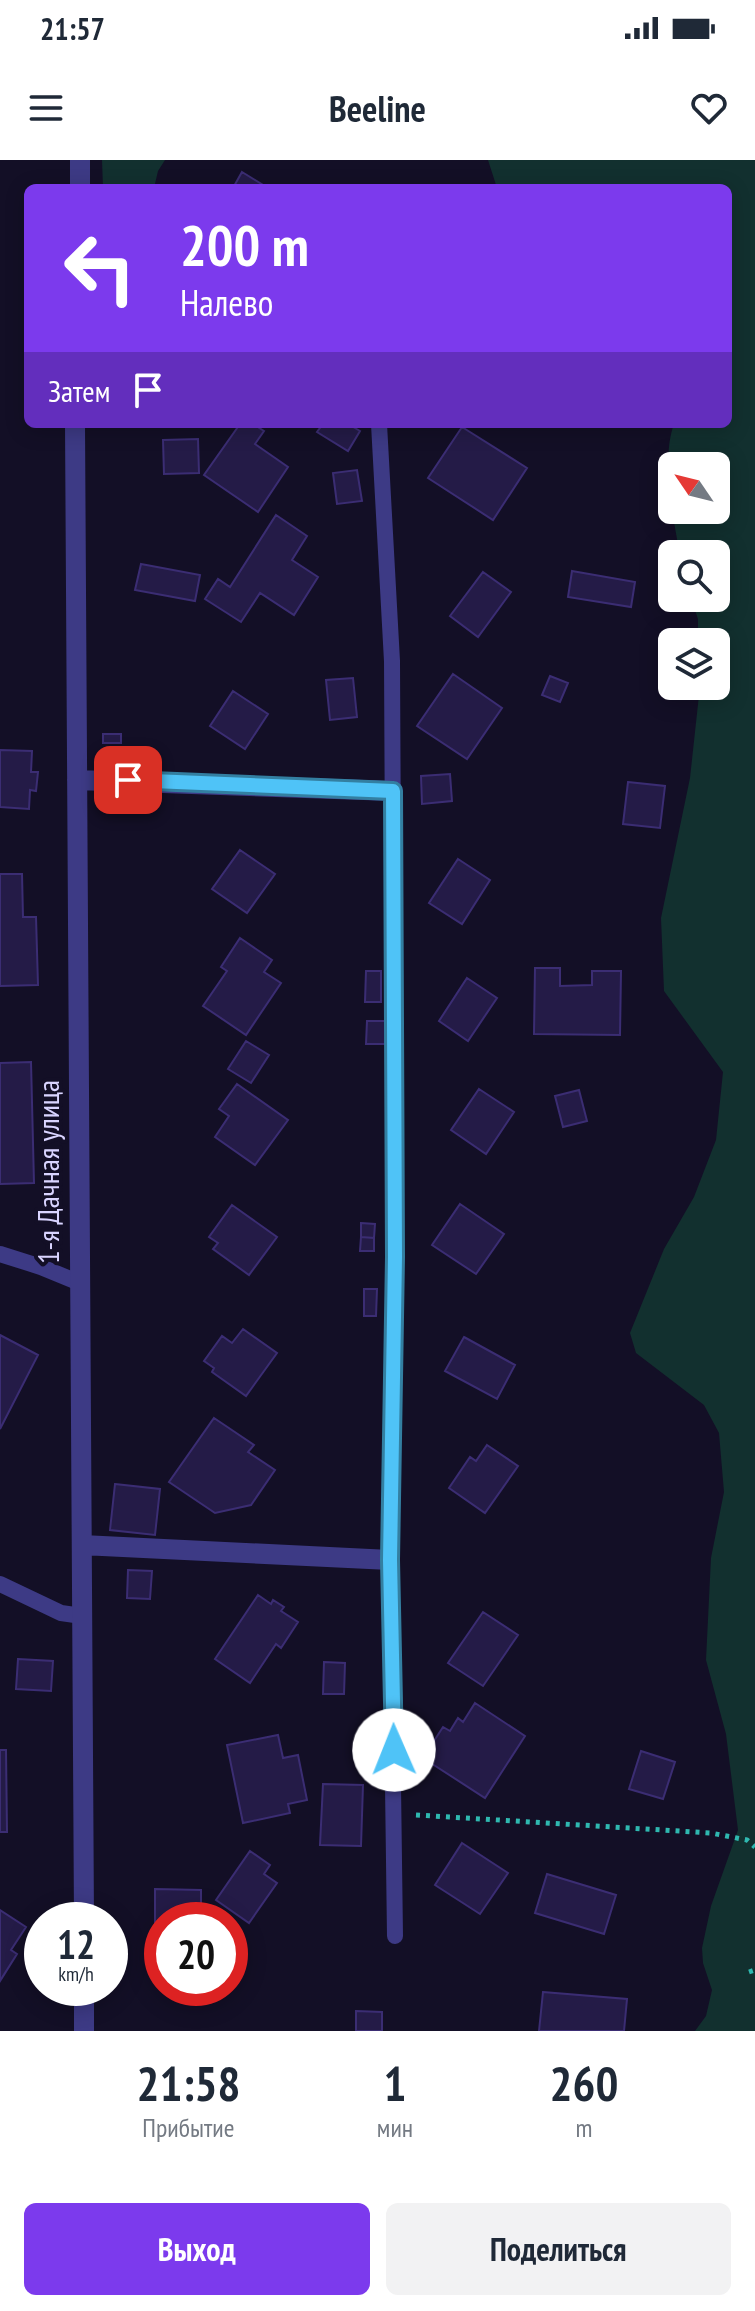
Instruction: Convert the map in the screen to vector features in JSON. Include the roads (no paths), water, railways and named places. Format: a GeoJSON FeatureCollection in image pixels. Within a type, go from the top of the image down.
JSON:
{"type":"FeatureCollection","features":[{"type":"Feature","properties":{"kind":"street"},"geometry":{"type":"LineString","coordinates":[[80,160],[80,184]]}},
{"type":"Feature","properties":{"kind":"street","name":"1-я Дачная улица"},"geometry":{"type":"LineString","coordinates":[[75,428],[84,1902]]}},
{"type":"Feature","properties":{"kind":"street"},"geometry":{"type":"LineString","coordinates":[[77,780],[393,791]]}},
{"type":"Feature","properties":{"kind":"street"},"geometry":{"type":"LineString","coordinates":[[82,1545],[390,1560]]}},
{"type":"Feature","properties":{"kind":"street"},"geometry":{"type":"LineString","coordinates":[[84,2006],[84,2031]]}},
{"type":"Feature","properties":{"kind":"lane"},"geometry":{"type":"LineString","coordinates":[[379,428],[392,661],[395,1257],[390,1560],[395,1936]]}},
{"type":"Feature","properties":{"kind":"lane"},"geometry":{"type":"LineString","coordinates":[[0,1254],[80,1283]]}},
{"type":"Feature","properties":{"kind":"lane"},"geometry":{"type":"LineString","coordinates":[[0,1584],[61,1613],[82,1616]]}}]}
